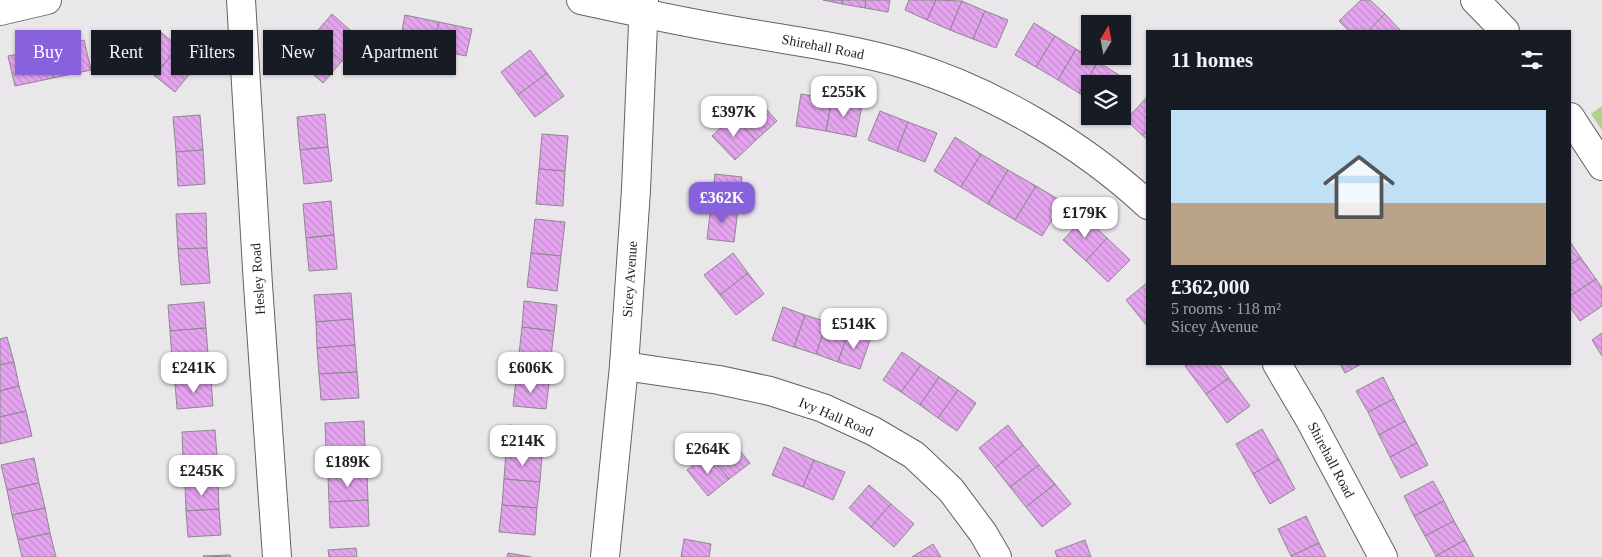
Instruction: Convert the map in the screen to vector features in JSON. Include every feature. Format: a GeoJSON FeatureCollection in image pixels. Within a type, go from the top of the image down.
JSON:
{"type":"FeatureCollection","features":[{"type":"Feature","properties":{"kind":"street"},"geometry":{"type":"LineString","coordinates":[[0,11],[47,0]]}},
{"type":"Feature","properties":{"kind":"street","name":"Hesley Road"},"geometry":{"type":"LineString","coordinates":[[241,0],[277,557]]}},
{"type":"Feature","properties":{"kind":"street","name":"Shirehall Road"},"geometry":{"type":"LineString","coordinates":[[581,0],[644,7],[904,64],[961,85],[1019,112],[1078,149],[1132,190],[1146,203]]}},
{"type":"Feature","properties":{"kind":"street"},"geometry":{"type":"LineString","coordinates":[[1475,0],[1504,30]]}},
{"type":"Feature","properties":{"kind":"street","name":"Sicey Avenue"},"geometry":{"type":"LineString","coordinates":[[605,557],[624,366],[636,190],[644,7]]}},
{"type":"Feature","properties":{"kind":"street"},"geometry":{"type":"LineString","coordinates":[[1571,119],[1602,166]]}},
{"type":"Feature","properties":{"kind":"street","name":"Shirehall Road"},"geometry":{"type":"LineString","coordinates":[[1278,365],[1310,420],[1383,557]]}},
{"type":"Feature","properties":{"kind":"street","name":"Ivy Hall Road"},"geometry":{"type":"LineString","coordinates":[[624,366],[719,380],[770,391],[824,408],[874,431],[914,455],[951,490],[983,533],[997,557]]}},
{"type":"Feature","properties":{"kind":"green space"},"geometry":{"type":"Polygon","coordinates":[[[1602,106],[1602,130],[1591,114],[1602,106]]]}},
{"type":"Feature","properties":{"kind":"building"},"geometry":{"type":"Polygon","coordinates":[[[823,0],[843,0],[842,4],[823,0]]]}},
{"type":"Feature","properties":{"kind":"building"},"geometry":{"type":"Polygon","coordinates":[[[843,0],[866,0],[865,8],[842,4],[843,0]]]}},
{"type":"Feature","properties":{"kind":"building"},"geometry":{"type":"Polygon","coordinates":[[[866,0],[890,0],[888,12],[865,8],[866,0]]]}},
{"type":"Feature","properties":{"kind":"building"},"geometry":{"type":"Polygon","coordinates":[[[909,0],[936,0],[927,20],[905,10],[909,0]]]}},
{"type":"Feature","properties":{"kind":"building"},"geometry":{"type":"Polygon","coordinates":[[[936,0],[962,1],[950,30],[927,20],[936,0]]]}},
{"type":"Feature","properties":{"kind":"building"},"geometry":{"type":"Polygon","coordinates":[[[1361,0],[1370,0],[1385,14],[1369,30],[1348,30],[1339,21],[1361,0]]]}},
{"type":"Feature","properties":{"kind":"building"},"geometry":{"type":"Polygon","coordinates":[[[962,1],[985,11],[973,39],[950,30],[962,1]]]}},
{"type":"Feature","properties":{"kind":"building"},"geometry":{"type":"Polygon","coordinates":[[[985,11],[1008,20],[996,48],[973,39],[985,11]]]}},
{"type":"Feature","properties":{"kind":"building"},"geometry":{"type":"Polygon","coordinates":[[[332,14],[350,30],[343,30],[342,61],[333,53],[333,30],[318,30],[332,14]]]}},
{"type":"Feature","properties":{"kind":"building"},"geometry":{"type":"Polygon","coordinates":[[[1385,14],[1400,30],[1369,30],[1385,14]]]}},
{"type":"Feature","properties":{"kind":"building"},"geometry":{"type":"Polygon","coordinates":[[[405,15],[439,22],[437,30],[402,30],[405,15]]]}},
{"type":"Feature","properties":{"kind":"building"},"geometry":{"type":"Polygon","coordinates":[[[439,22],[472,29],[466,56],[456,54],[456,30],[437,30],[439,22]]]}},
{"type":"Feature","properties":{"kind":"building"},"geometry":{"type":"Polygon","coordinates":[[[1034,23],[1055,36],[1036,67],[1015,55],[1034,23]]]}},
{"type":"Feature","properties":{"kind":"building"},"geometry":{"type":"Polygon","coordinates":[[[161,32],[171,40],[171,55],[161,68],[161,32]]]}},
{"type":"Feature","properties":{"kind":"building"},"geometry":{"type":"Polygon","coordinates":[[[1055,36],[1076,49],[1058,80],[1036,67],[1055,36]]]}},
{"type":"Feature","properties":{"kind":"building"},"geometry":{"type":"Polygon","coordinates":[[[84,40],[91,70],[81,72],[81,41],[84,40]]]}},
{"type":"Feature","properties":{"kind":"building"},"geometry":{"type":"Polygon","coordinates":[[[1076,49],[1081,52],[1081,65],[1096,65],[1090,75],[1081,75],[1081,90],[1079,93],[1058,80],[1076,49]]]}},
{"type":"Feature","properties":{"kind":"building"},"geometry":{"type":"Polygon","coordinates":[[[530,50],[547,73],[518,95],[501,72],[530,50]]]}},
{"type":"Feature","properties":{"kind":"building"},"geometry":{"type":"Polygon","coordinates":[[[333,53],[342,61],[333,71],[333,53]]]}},
{"type":"Feature","properties":{"kind":"building"},"geometry":{"type":"Polygon","coordinates":[[[15,55],[15,75],[52,75],[53,78],[15,86],[8,56],[15,55]]]}},
{"type":"Feature","properties":{"kind":"building"},"geometry":{"type":"Polygon","coordinates":[[[171,55],[171,75],[189,75],[175,92],[155,76],[161,75],[161,68],[171,55]]]}},
{"type":"Feature","properties":{"kind":"building"},"geometry":{"type":"Polygon","coordinates":[[[1096,65],[1103,65],[1119,75],[1090,75],[1096,65]]]}},
{"type":"Feature","properties":{"kind":"building"},"geometry":{"type":"Polygon","coordinates":[[[547,73],[564,96],[535,117],[518,95],[547,73]]]}},
{"type":"Feature","properties":{"kind":"building"},"geometry":{"type":"Polygon","coordinates":[[[52,75],[67,75],[53,78],[52,75]]]}},
{"type":"Feature","properties":{"kind":"building"},"geometry":{"type":"Polygon","coordinates":[[[314,75],[330,75],[323,83],[314,75]]]}},
{"type":"Feature","properties":{"kind":"building"},"geometry":{"type":"Polygon","coordinates":[[[801,94],[832,99],[826,131],[796,126],[801,94]]]}},
{"type":"Feature","properties":{"kind":"building"},"geometry":{"type":"Polygon","coordinates":[[[754,96],[777,121],[756,140],[733,116],[754,96]]]}},
{"type":"Feature","properties":{"kind":"building"},"geometry":{"type":"Polygon","coordinates":[[[1146,98],[1146,132],[1142,135],[1131,125],[1131,115],[1146,98]]]}},
{"type":"Feature","properties":{"kind":"building"},"geometry":{"type":"Polygon","coordinates":[[[832,99],[862,105],[856,137],[826,131],[832,99]]]}},
{"type":"Feature","properties":{"kind":"building"},"geometry":{"type":"Polygon","coordinates":[[[880,111],[908,122],[897,151],[868,140],[880,111]]]}},
{"type":"Feature","properties":{"kind":"building"},"geometry":{"type":"Polygon","coordinates":[[[325,114],[328,147],[300,150],[297,117],[325,114]]]}},
{"type":"Feature","properties":{"kind":"building"},"geometry":{"type":"Polygon","coordinates":[[[200,115],[203,150],[176,152],[173,117],[200,115]]]}},
{"type":"Feature","properties":{"kind":"building"},"geometry":{"type":"Polygon","coordinates":[[[733,116],[756,140],[735,160],[712,136],[733,116]]]}},
{"type":"Feature","properties":{"kind":"building"},"geometry":{"type":"Polygon","coordinates":[[[908,122],[937,133],[925,162],[897,151],[908,122]]]}},
{"type":"Feature","properties":{"kind":"building"},"geometry":{"type":"Polygon","coordinates":[[[542,134],[568,136],[565,171],[539,169],[542,134]]]}},
{"type":"Feature","properties":{"kind":"building"},"geometry":{"type":"Polygon","coordinates":[[[955,137],[981,154],[961,187],[934,171],[955,137]]]}},
{"type":"Feature","properties":{"kind":"building"},"geometry":{"type":"Polygon","coordinates":[[[328,147],[332,181],[304,184],[300,150],[328,147]]]}},
{"type":"Feature","properties":{"kind":"building"},"geometry":{"type":"Polygon","coordinates":[[[203,150],[205,184],[178,186],[176,152],[203,150]]]}},
{"type":"Feature","properties":{"kind":"building"},"geometry":{"type":"Polygon","coordinates":[[[981,154],[1008,170],[988,204],[961,187],[981,154]]]}},
{"type":"Feature","properties":{"kind":"building"},"geometry":{"type":"Polygon","coordinates":[[[539,169],[565,171],[563,206],[536,204],[539,169]]]}},
{"type":"Feature","properties":{"kind":"building"},"geometry":{"type":"Polygon","coordinates":[[[1008,170],[1036,186],[1015,220],[988,204],[1008,170]]]}},
{"type":"Feature","properties":{"kind":"building"},"geometry":{"type":"Polygon","coordinates":[[[715,174],[742,177],[738,209],[711,206],[715,174]]]}},
{"type":"Feature","properties":{"kind":"building"},"geometry":{"type":"Polygon","coordinates":[[[1036,186],[1063,202],[1042,236],[1015,220],[1036,186]]]}},
{"type":"Feature","properties":{"kind":"building"},"geometry":{"type":"Polygon","coordinates":[[[331,201],[334,235],[306,238],[303,204],[331,201]]]}},
{"type":"Feature","properties":{"kind":"building"},"geometry":{"type":"Polygon","coordinates":[[[711,206],[738,209],[734,242],[707,239],[711,206]]]}},
{"type":"Feature","properties":{"kind":"building"},"geometry":{"type":"Polygon","coordinates":[[[206,213],[207,248],[178,249],[176,214],[206,213]]]}},
{"type":"Feature","properties":{"kind":"building"},"geometry":{"type":"Polygon","coordinates":[[[1085,217],[1107,238],[1086,261],[1063,240],[1085,217]]]}},
{"type":"Feature","properties":{"kind":"building"},"geometry":{"type":"Polygon","coordinates":[[[535,219],[565,222],[561,256],[531,253],[535,219]]]}},
{"type":"Feature","properties":{"kind":"building"},"geometry":{"type":"Polygon","coordinates":[[[334,235],[337,269],[309,271],[306,238],[334,235]]]}},
{"type":"Feature","properties":{"kind":"building"},"geometry":{"type":"Polygon","coordinates":[[[1107,238],[1130,260],[1108,282],[1086,261],[1107,238]]]}},
{"type":"Feature","properties":{"kind":"building"},"geometry":{"type":"Polygon","coordinates":[[[1571,243],[1581,258],[1571,264],[1571,243]]]}},
{"type":"Feature","properties":{"kind":"building"},"geometry":{"type":"Polygon","coordinates":[[[207,248],[210,283],[181,285],[178,249],[207,248]]]}},
{"type":"Feature","properties":{"kind":"building"},"geometry":{"type":"Polygon","coordinates":[[[531,253],[561,256],[557,291],[527,287],[531,253]]]}},
{"type":"Feature","properties":{"kind":"building"},"geometry":{"type":"Polygon","coordinates":[[[733,253],[748,273],[720,295],[704,275],[733,253]]]}},
{"type":"Feature","properties":{"kind":"building"},"geometry":{"type":"Polygon","coordinates":[[[1581,258],[1596,279],[1571,295],[1571,264],[1581,258]]]}},
{"type":"Feature","properties":{"kind":"building"},"geometry":{"type":"Polygon","coordinates":[[[748,273],[764,294],[736,315],[720,295],[748,273]]]}},
{"type":"Feature","properties":{"kind":"building"},"geometry":{"type":"Polygon","coordinates":[[[1596,279],[1602,288],[1602,306],[1580,321],[1571,308],[1571,295],[1596,279]]]}},
{"type":"Feature","properties":{"kind":"building"},"geometry":{"type":"Polygon","coordinates":[[[1146,284],[1146,325],[1126,300],[1146,284]]]}},
{"type":"Feature","properties":{"kind":"building"},"geometry":{"type":"Polygon","coordinates":[[[351,293],[353,319],[316,322],[314,295],[351,293]]]}},
{"type":"Feature","properties":{"kind":"building"},"geometry":{"type":"Polygon","coordinates":[[[524,301],[557,305],[554,331],[522,327],[524,301]]]}},
{"type":"Feature","properties":{"kind":"building"},"geometry":{"type":"Polygon","coordinates":[[[204,302],[206,328],[170,331],[168,305],[204,302]]]}},
{"type":"Feature","properties":{"kind":"building"},"geometry":{"type":"Polygon","coordinates":[[[783,307],[805,315],[794,347],[772,340],[783,307]]]}},
{"type":"Feature","properties":{"kind":"building"},"geometry":{"type":"Polygon","coordinates":[[[805,315],[827,322],[816,354],[794,347],[805,315]]]}},
{"type":"Feature","properties":{"kind":"building"},"geometry":{"type":"Polygon","coordinates":[[[353,319],[355,345],[317,348],[316,322],[353,319]]]}},
{"type":"Feature","properties":{"kind":"building"},"geometry":{"type":"Polygon","coordinates":[[[827,322],[849,330],[838,362],[816,354],[827,322]]]}},
{"type":"Feature","properties":{"kind":"building"},"geometry":{"type":"Polygon","coordinates":[[[522,327],[554,331],[551,357],[519,354],[522,327]]]}},
{"type":"Feature","properties":{"kind":"building"},"geometry":{"type":"Polygon","coordinates":[[[206,328],[208,354],[172,357],[170,331],[206,328]]]}},
{"type":"Feature","properties":{"kind":"building"},"geometry":{"type":"Polygon","coordinates":[[[849,330],[871,337],[860,369],[838,362],[849,330]]]}},
{"type":"Feature","properties":{"kind":"building"},"geometry":{"type":"Polygon","coordinates":[[[1602,333],[1602,356],[1592,340],[1602,333]]]}},
{"type":"Feature","properties":{"kind":"building"},"geometry":{"type":"Polygon","coordinates":[[[7,337],[14,362],[0,365],[0,339],[7,337]]]}},
{"type":"Feature","properties":{"kind":"building"},"geometry":{"type":"Polygon","coordinates":[[[355,345],[357,372],[319,374],[317,348],[355,345]]]}},
{"type":"Feature","properties":{"kind":"building"},"geometry":{"type":"Polygon","coordinates":[[[902,352],[921,365],[901,392],[883,380],[902,352]]]}},
{"type":"Feature","properties":{"kind":"building"},"geometry":{"type":"Polygon","coordinates":[[[208,354],[211,380],[175,383],[172,357],[208,354]]]}},
{"type":"Feature","properties":{"kind":"building"},"geometry":{"type":"Polygon","coordinates":[[[519,354],[551,357],[549,383],[516,380],[519,354]]]}},
{"type":"Feature","properties":{"kind":"building"},"geometry":{"type":"Polygon","coordinates":[[[14,362],[19,386],[0,391],[0,365],[14,362]]]}},
{"type":"Feature","properties":{"kind":"building"},"geometry":{"type":"Polygon","coordinates":[[[921,365],[939,377],[920,405],[901,392],[921,365]]]}},
{"type":"Feature","properties":{"kind":"building"},"geometry":{"type":"Polygon","coordinates":[[[1220,365],[1229,378],[1206,394],[1185,366],[1220,365]]]}},
{"type":"Feature","properties":{"kind":"building"},"geometry":{"type":"Polygon","coordinates":[[[1341,365],[1359,365],[1345,373],[1341,365]]]}},
{"type":"Feature","properties":{"kind":"building"},"geometry":{"type":"Polygon","coordinates":[[[357,372],[359,398],[321,400],[319,374],[357,372]]]}},
{"type":"Feature","properties":{"kind":"building"},"geometry":{"type":"Polygon","coordinates":[[[939,377],[958,390],[938,418],[920,405],[939,377]]]}},
{"type":"Feature","properties":{"kind":"building"},"geometry":{"type":"Polygon","coordinates":[[[1383,377],[1394,399],[1368,412],[1356,391],[1383,377]]]}},
{"type":"Feature","properties":{"kind":"building"},"geometry":{"type":"Polygon","coordinates":[[[1229,378],[1250,406],[1227,423],[1206,394],[1229,378]]]}},
{"type":"Feature","properties":{"kind":"building"},"geometry":{"type":"Polygon","coordinates":[[[211,380],[213,406],[177,409],[175,383],[211,380]]]}},
{"type":"Feature","properties":{"kind":"building"},"geometry":{"type":"Polygon","coordinates":[[[516,380],[549,383],[546,409],[513,406],[516,380]]]}},
{"type":"Feature","properties":{"kind":"building"},"geometry":{"type":"Polygon","coordinates":[[[19,386],[26,411],[0,417],[0,391],[19,386]]]}},
{"type":"Feature","properties":{"kind":"building"},"geometry":{"type":"Polygon","coordinates":[[[958,390],[976,403],[957,431],[938,418],[958,390]]]}},
{"type":"Feature","properties":{"kind":"building"},"geometry":{"type":"Polygon","coordinates":[[[1394,399],[1405,421],[1379,435],[1368,412],[1394,399]]]}},
{"type":"Feature","properties":{"kind":"building"},"geometry":{"type":"Polygon","coordinates":[[[26,411],[32,436],[0,444],[0,417],[26,411]]]}},
{"type":"Feature","properties":{"kind":"building"},"geometry":{"type":"Polygon","coordinates":[[[364,421],[365,448],[326,449],[325,423],[364,421]]]}},
{"type":"Feature","properties":{"kind":"building"},"geometry":{"type":"Polygon","coordinates":[[[1405,421],[1417,443],[1390,457],[1379,435],[1405,421]]]}},
{"type":"Feature","properties":{"kind":"building"},"geometry":{"type":"Polygon","coordinates":[[[509,425],[545,429],[542,455],[506,452],[509,425]]]}},
{"type":"Feature","properties":{"kind":"building"},"geometry":{"type":"Polygon","coordinates":[[[1008,425],[1023,445],[995,468],[979,448],[1008,425]]]}},
{"type":"Feature","properties":{"kind":"building"},"geometry":{"type":"Polygon","coordinates":[[[1262,429],[1279,459],[1253,474],[1236,444],[1262,429]]]}},
{"type":"Feature","properties":{"kind":"building"},"geometry":{"type":"Polygon","coordinates":[[[215,430],[217,456],[183,458],[182,432],[215,430]]]}},
{"type":"Feature","properties":{"kind":"building"},"geometry":{"type":"Polygon","coordinates":[[[729,437],[750,463],[729,479],[708,454],[729,437]]]}},
{"type":"Feature","properties":{"kind":"building"},"geometry":{"type":"Polygon","coordinates":[[[1417,443],[1428,465],[1401,478],[1390,457],[1417,443]]]}},
{"type":"Feature","properties":{"kind":"building"},"geometry":{"type":"Polygon","coordinates":[[[1023,445],[1039,465],[1010,487],[995,468],[1023,445]]]}},
{"type":"Feature","properties":{"kind":"building"},"geometry":{"type":"Polygon","coordinates":[[[784,447],[814,460],[803,487],[772,475],[784,447]]]}},
{"type":"Feature","properties":{"kind":"building"},"geometry":{"type":"Polygon","coordinates":[[[365,448],[367,474],[328,476],[326,449],[365,448]]]}},
{"type":"Feature","properties":{"kind":"building"},"geometry":{"type":"Polygon","coordinates":[[[506,452],[542,455],[540,482],[504,479],[506,452]]]}},
{"type":"Feature","properties":{"kind":"building"},"geometry":{"type":"Polygon","coordinates":[[[708,454],[729,479],[708,496],[687,470],[708,454]]]}},
{"type":"Feature","properties":{"kind":"building"},"geometry":{"type":"Polygon","coordinates":[[[217,456],[218,483],[185,484],[183,458],[217,456]]]}},
{"type":"Feature","properties":{"kind":"building"},"geometry":{"type":"Polygon","coordinates":[[[34,458],[39,483],[7,490],[1,465],[34,458]]]}},
{"type":"Feature","properties":{"kind":"building"},"geometry":{"type":"Polygon","coordinates":[[[1279,459],[1295,489],[1270,504],[1253,474],[1279,459]]]}},
{"type":"Feature","properties":{"kind":"building"},"geometry":{"type":"Polygon","coordinates":[[[814,460],[845,472],[833,500],[803,487],[814,460]]]}},
{"type":"Feature","properties":{"kind":"building"},"geometry":{"type":"Polygon","coordinates":[[[1039,465],[1055,484],[1026,507],[1010,487],[1039,465]]]}},
{"type":"Feature","properties":{"kind":"building"},"geometry":{"type":"Polygon","coordinates":[[[367,474],[368,500],[329,502],[328,476],[367,474]]]}},
{"type":"Feature","properties":{"kind":"building"},"geometry":{"type":"Polygon","coordinates":[[[504,479],[540,482],[537,508],[502,505],[504,479]]]}},
{"type":"Feature","properties":{"kind":"building"},"geometry":{"type":"Polygon","coordinates":[[[1433,481],[1444,501],[1414,516],[1404,496],[1433,481]]]}},
{"type":"Feature","properties":{"kind":"building"},"geometry":{"type":"Polygon","coordinates":[[[39,483],[45,508],[12,515],[7,490],[39,483]]]}},
{"type":"Feature","properties":{"kind":"building"},"geometry":{"type":"Polygon","coordinates":[[[218,483],[219,509],[186,511],[185,484],[218,483]]]}},
{"type":"Feature","properties":{"kind":"building"},"geometry":{"type":"Polygon","coordinates":[[[1055,484],[1071,504],[1042,527],[1026,507],[1055,484]]]}},
{"type":"Feature","properties":{"kind":"building"},"geometry":{"type":"Polygon","coordinates":[[[869,485],[891,504],[871,527],[849,508],[869,485]]]}},
{"type":"Feature","properties":{"kind":"building"},"geometry":{"type":"Polygon","coordinates":[[[368,500],[369,526],[330,528],[329,502],[368,500]]]}},
{"type":"Feature","properties":{"kind":"building"},"geometry":{"type":"Polygon","coordinates":[[[1444,501],[1454,521],[1425,536],[1414,516],[1444,501]]]}},
{"type":"Feature","properties":{"kind":"building"},"geometry":{"type":"Polygon","coordinates":[[[891,504],[914,524],[894,547],[871,527],[891,504]]]}},
{"type":"Feature","properties":{"kind":"building"},"geometry":{"type":"Polygon","coordinates":[[[502,505],[537,508],[535,535],[499,532],[502,505]]]}},
{"type":"Feature","properties":{"kind":"building"},"geometry":{"type":"Polygon","coordinates":[[[45,508],[50,533],[18,540],[12,515],[45,508]]]}},
{"type":"Feature","properties":{"kind":"building"},"geometry":{"type":"Polygon","coordinates":[[[219,509],[221,535],[188,537],[186,511],[219,509]]]}},
{"type":"Feature","properties":{"kind":"building"},"geometry":{"type":"Polygon","coordinates":[[[1306,516],[1319,543],[1291,556],[1278,529],[1306,516]]]}},
{"type":"Feature","properties":{"kind":"building"},"geometry":{"type":"Polygon","coordinates":[[[1454,521],[1465,540],[1436,556],[1425,536],[1454,521]]]}},
{"type":"Feature","properties":{"kind":"building"},"geometry":{"type":"Polygon","coordinates":[[[50,533],[56,557],[22,557],[18,540],[50,533]]]}},
{"type":"Feature","properties":{"kind":"building"},"geometry":{"type":"Polygon","coordinates":[[[684,539],[711,544],[709,557],[681,557],[684,539]]]}},
{"type":"Feature","properties":{"kind":"building"},"geometry":{"type":"Polygon","coordinates":[[[1085,540],[1091,557],[1057,557],[1055,551],[1085,540]]]}},
{"type":"Feature","properties":{"kind":"building"},"geometry":{"type":"Polygon","coordinates":[[[1465,540],[1474,557],[1436,557],[1436,556],[1465,540]]]}},
{"type":"Feature","properties":{"kind":"building"},"geometry":{"type":"Polygon","coordinates":[[[1319,543],[1326,557],[1291,556],[1319,543]]]}},
{"type":"Feature","properties":{"kind":"building"},"geometry":{"type":"Polygon","coordinates":[[[933,544],[941,557],[912,557],[933,544]]]}},
{"type":"Feature","properties":{"kind":"building"},"geometry":{"type":"Polygon","coordinates":[[[356,548],[357,557],[329,557],[328,550],[356,548]]]}},
{"type":"Feature","properties":{"kind":"building"},"geometry":{"type":"Polygon","coordinates":[[[508,553],[531,557],[507,557],[508,553]]]}},
{"type":"Feature","properties":{"kind":"building"},"geometry":{"type":"Polygon","coordinates":[[[230,555],[231,557],[203,556],[230,555]]]}}]}
